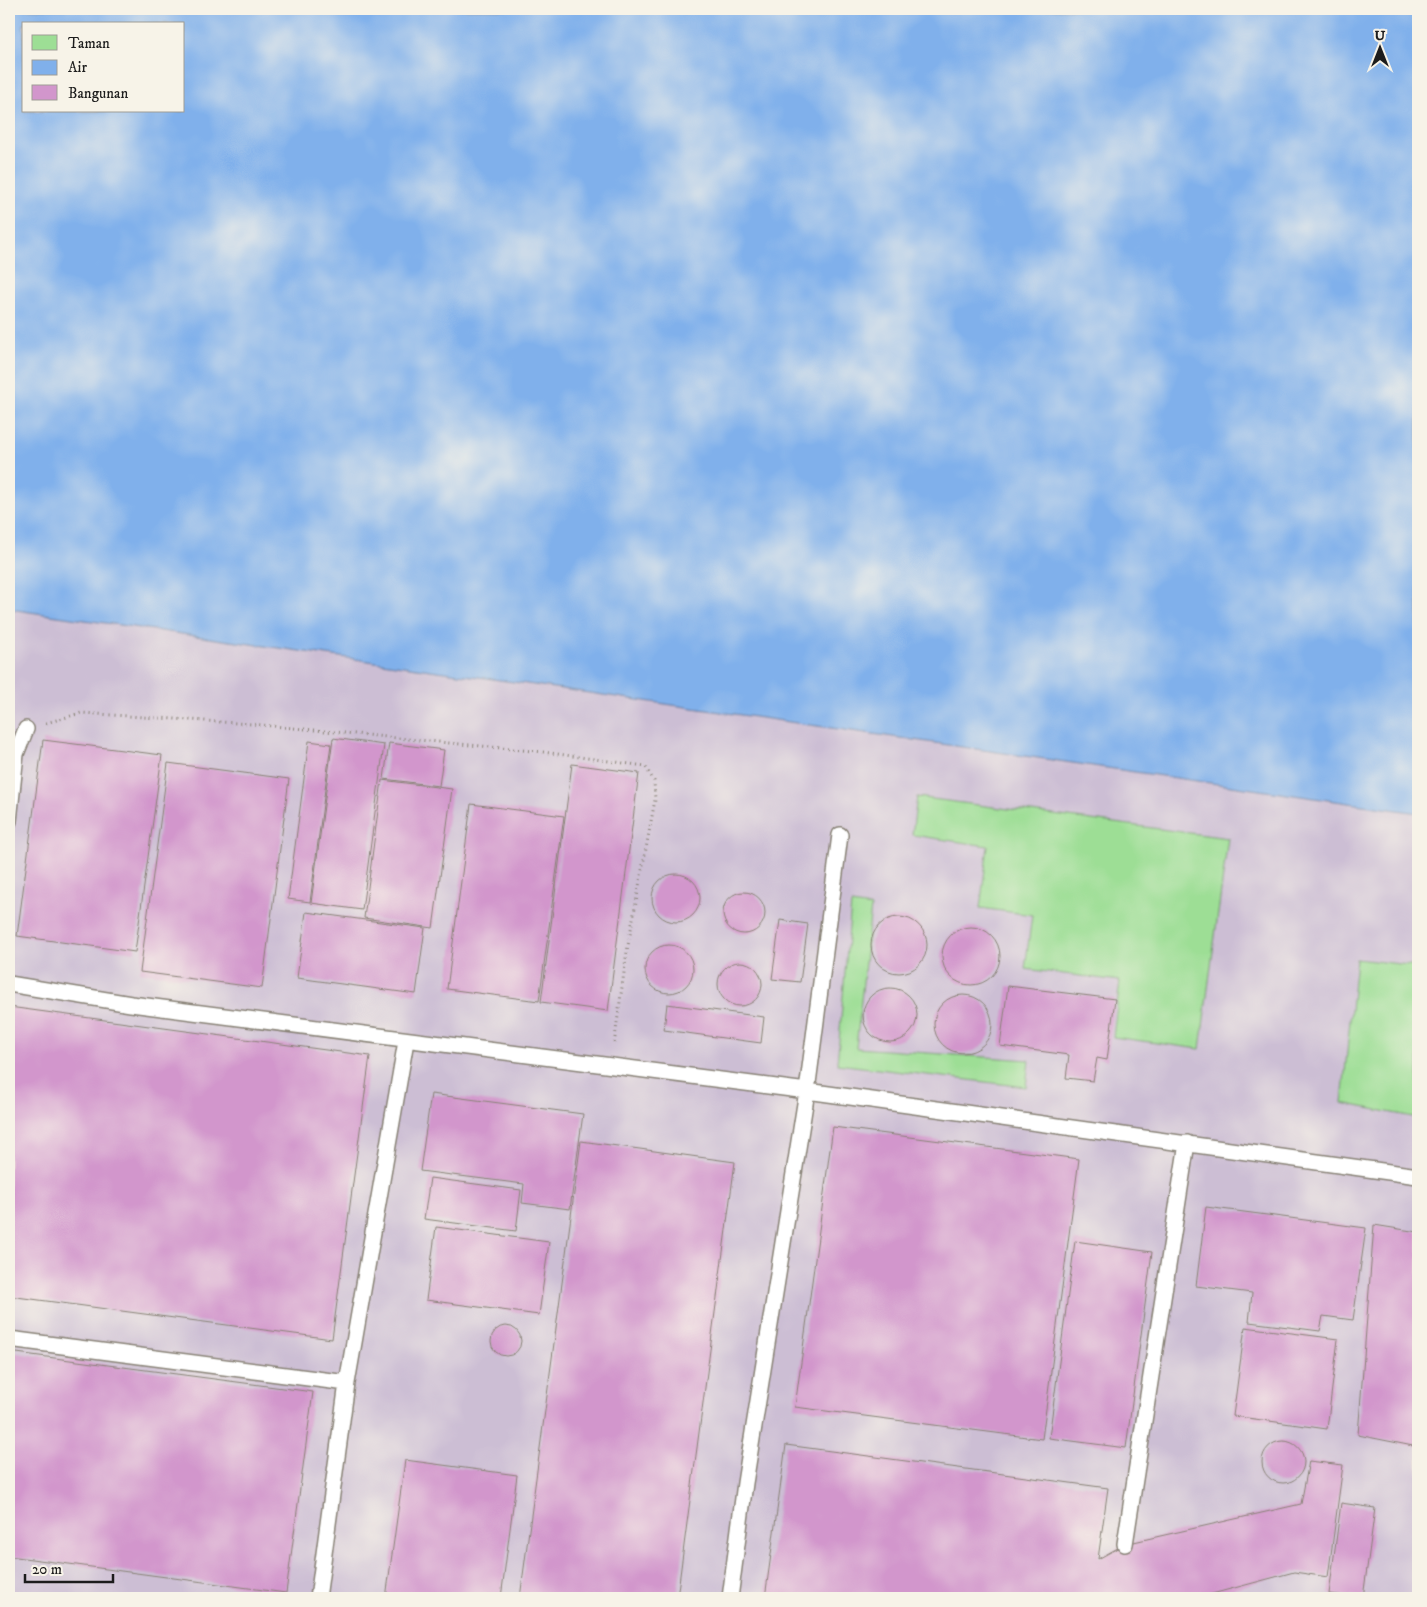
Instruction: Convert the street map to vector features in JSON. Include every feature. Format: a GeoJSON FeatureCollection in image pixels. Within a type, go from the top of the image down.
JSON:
{"type":"FeatureCollection","features":[{"type":"Feature","properties":{"kind":"lane"},"geometry":{"type":"LineString","coordinates":[[9,821],[16,754],[26,729]]}},
{"type":"Feature","properties":{"kind":"lane"},"geometry":{"type":"LineString","coordinates":[[730,1598],[745,1483],[807,1091],[840,835]]}},
{"type":"Feature","properties":{"kind":"lane"},"geometry":{"type":"LineString","coordinates":[[9,984],[130,1004],[807,1091],[1418,1176]]}},
{"type":"Feature","properties":{"kind":"lane"},"geometry":{"type":"LineString","coordinates":[[318,1598],[347,1384],[406,1040]]}},
{"type":"Feature","properties":{"kind":"lane"},"geometry":{"type":"LineString","coordinates":[[1125,1544],[1187,1143]]}},
{"type":"Feature","properties":{"kind":"lane"},"geometry":{"type":"LineString","coordinates":[[9,1339],[347,1384]]}},
{"type":"Feature","properties":{"kind":"path"},"geometry":{"type":"LineString","coordinates":[[26,729],[82,713],[252,724],[543,752],[645,766],[654,780],[655,800],[627,951],[611,1067]]}},
{"type":"Feature","properties":{"kind":"shaded area"},"geometry":{"type":"Polygon","coordinates":[[[9,609],[1418,813],[1418,1598],[9,1598],[9,609]]]}},
{"type":"Feature","properties":{"kind":"green space"},"geometry":{"type":"Polygon","coordinates":[[[917,797],[1228,838],[1200,1049],[1113,1037],[1120,981],[1025,969],[1032,915],[980,908],[988,846],[912,835],[917,797]]]}},
{"type":"Feature","properties":{"kind":"green space"},"geometry":{"type":"Polygon","coordinates":[[[851,904],[871,907],[856,1048],[1029,1060],[1026,1087],[837,1064],[851,904]]]}},
{"type":"Feature","properties":{"kind":"green space"},"geometry":{"type":"Polygon","coordinates":[[[1356,959],[1418,966],[1418,1118],[1342,1103],[1356,959]]]}},
{"type":"Feature","properties":{"kind":"water"},"geometry":{"type":"Polygon","coordinates":[[[9,9],[1418,9],[1418,813],[9,609],[9,9]]]}},
{"type":"Feature","properties":{"kind":"building"},"geometry":{"type":"Polygon","coordinates":[[[333,738],[384,745],[362,910],[311,903],[333,738]]]}},
{"type":"Feature","properties":{"kind":"building"},"geometry":{"type":"Polygon","coordinates":[[[43,740],[162,755],[135,952],[17,936],[43,740]]]}},
{"type":"Feature","properties":{"kind":"building"},"geometry":{"type":"Polygon","coordinates":[[[309,741],[331,744],[310,902],[288,899],[309,741]]]}},
{"type":"Feature","properties":{"kind":"building"},"geometry":{"type":"Polygon","coordinates":[[[389,743],[444,750],[439,786],[384,779],[389,743]]]}},
{"type":"Feature","properties":{"kind":"building"},"geometry":{"type":"Polygon","coordinates":[[[168,763],[289,779],[262,988],[140,972],[168,763]]]}},
{"type":"Feature","properties":{"kind":"building"},"geometry":{"type":"Polygon","coordinates":[[[572,764],[639,773],[608,1011],[541,1002],[572,764]]]}},
{"type":"Feature","properties":{"kind":"building"},"geometry":{"type":"Polygon","coordinates":[[[382,780],[452,789],[433,928],[364,918],[382,780]]]}},
{"type":"Feature","properties":{"kind":"building"},"geometry":{"type":"Polygon","coordinates":[[[471,804],[564,816],[539,1001],[447,989],[471,804]]]}},
{"type":"Feature","properties":{"kind":"building"},"geometry":{"type":"Polygon","coordinates":[[[671,874],[681,874],[693,881],[700,893],[700,903],[693,915],[681,922],[671,922],[663,918],[656,911],[652,903],[652,893],[656,885],[663,878],[671,874]]]}},
{"type":"Feature","properties":{"kind":"building"},"geometry":{"type":"Polygon","coordinates":[[[744,892],[759,898],[765,913],[759,928],[744,934],[729,928],[723,913],[729,898],[744,892]]]}},
{"type":"Feature","properties":{"kind":"building"},"geometry":{"type":"Polygon","coordinates":[[[306,912],[425,928],[416,994],[297,978],[306,912]]]}},
{"type":"Feature","properties":{"kind":"building"},"geometry":{"type":"Polygon","coordinates":[[[893,917],[905,917],[919,925],[927,939],[925,956],[919,965],[905,973],[893,973],[883,968],[876,961],[871,951],[871,939],[876,929],[883,922],[893,917]]]}},
{"type":"Feature","properties":{"kind":"building"},"geometry":{"type":"Polygon","coordinates":[[[780,920],[808,924],[800,982],[772,979],[780,920]]]}},
{"type":"Feature","properties":{"kind":"building"},"geometry":{"type":"Polygon","coordinates":[[[971,927],[982,929],[995,940],[1000,956],[998,967],[987,980],[971,985],[960,983],[947,972],[942,956],[944,945],[955,932],[971,927]]]}},
{"type":"Feature","properties":{"kind":"building"},"geometry":{"type":"Polygon","coordinates":[[[669,945],[678,947],[686,952],[691,960],[693,969],[691,978],[686,986],[678,991],[669,993],[660,991],[652,986],[647,978],[645,969],[647,960],[652,952],[660,947],[669,945]]]}},
{"type":"Feature","properties":{"kind":"building"},"geometry":{"type":"Polygon","coordinates":[[[744,962],[756,968],[761,975],[761,993],[756,1000],[749,1005],[736,1006],[728,1003],[721,996],[718,980],[721,972],[728,965],[744,962]]]}},
{"type":"Feature","properties":{"kind":"building"},"geometry":{"type":"Polygon","coordinates":[[[1008,986],[1115,999],[1107,1060],[1097,1058],[1093,1081],[1066,1078],[1069,1055],[1000,1046],[1008,986]]]}},
{"type":"Feature","properties":{"kind":"building"},"geometry":{"type":"Polygon","coordinates":[[[885,988],[895,988],[905,992],[913,1000],[917,1015],[913,1030],[905,1038],[895,1042],[885,1042],[875,1038],[867,1030],[863,1020],[863,1010],[867,1000],[875,992],[885,988]]]}},
{"type":"Feature","properties":{"kind":"building"},"geometry":{"type":"Polygon","coordinates":[[[963,995],[974,997],[987,1008],[992,1024],[990,1035],[979,1048],[963,1053],[952,1051],[939,1040],[934,1024],[936,1013],[947,1000],[963,995]]]}},
{"type":"Feature","properties":{"kind":"building"},"geometry":{"type":"Polygon","coordinates":[[[667,1004],[764,1017],[761,1043],[664,1030],[667,1004]]]}},
{"type":"Feature","properties":{"kind":"building"},"geometry":{"type":"Polygon","coordinates":[[[9,1007],[370,1056],[332,1339],[9,1296],[9,1007]]]}},
{"type":"Feature","properties":{"kind":"building"},"geometry":{"type":"Polygon","coordinates":[[[431,1094],[583,1114],[570,1209],[522,1203],[524,1184],[420,1171],[431,1094]]]}},
{"type":"Feature","properties":{"kind":"building"},"geometry":{"type":"Polygon","coordinates":[[[833,1127],[1079,1159],[1042,1439],[795,1407],[833,1127]]]}},
{"type":"Feature","properties":{"kind":"building"},"geometry":{"type":"Polygon","coordinates":[[[581,1141],[735,1162],[677,1598],[520,1598],[581,1141]]]}},
{"type":"Feature","properties":{"kind":"building"},"geometry":{"type":"Polygon","coordinates":[[[430,1178],[521,1190],[516,1231],[424,1219],[430,1178]]]}},
{"type":"Feature","properties":{"kind":"building"},"geometry":{"type":"Polygon","coordinates":[[[1206,1207],[1366,1228],[1353,1320],[1323,1316],[1320,1331],[1249,1322],[1252,1293],[1196,1286],[1206,1207]]]}},
{"type":"Feature","properties":{"kind":"building"},"geometry":{"type":"Polygon","coordinates":[[[1374,1225],[1418,1232],[1418,1447],[1358,1435],[1374,1225]]]}},
{"type":"Feature","properties":{"kind":"building"},"geometry":{"type":"Polygon","coordinates":[[[436,1227],[549,1242],[539,1315],[426,1300],[436,1227]]]}},
{"type":"Feature","properties":{"kind":"building"},"geometry":{"type":"Polygon","coordinates":[[[1075,1241],[1152,1252],[1126,1448],[1049,1438],[1075,1241]]]}},
{"type":"Feature","properties":{"kind":"building"},"geometry":{"type":"Polygon","coordinates":[[[506,1326],[517,1330],[521,1341],[517,1352],[506,1356],[495,1352],[491,1341],[495,1330],[506,1326]]]}},
{"type":"Feature","properties":{"kind":"building"},"geometry":{"type":"Polygon","coordinates":[[[1245,1327],[1338,1339],[1327,1429],[1233,1416],[1245,1327]]]}},
{"type":"Feature","properties":{"kind":"building"},"geometry":{"type":"Polygon","coordinates":[[[9,1352],[313,1392],[286,1593],[9,1556],[9,1352]]]}},
{"type":"Feature","properties":{"kind":"building"},"geometry":{"type":"Polygon","coordinates":[[[1287,1441],[1295,1444],[1301,1450],[1304,1462],[1301,1474],[1295,1480],[1279,1483],[1271,1480],[1265,1474],[1262,1458],[1265,1450],[1271,1444],[1287,1441]]]}},
{"type":"Feature","properties":{"kind":"building"},"geometry":{"type":"Polygon","coordinates":[[[786,1445],[1108,1488],[1098,1559],[1125,1544],[1301,1504],[1309,1461],[1343,1465],[1328,1577],[1294,1572],[1197,1598],[765,1598],[786,1445]]]}},
{"type":"Feature","properties":{"kind":"building"},"geometry":{"type":"Polygon","coordinates":[[[405,1460],[517,1475],[501,1598],[386,1598],[405,1460]]]}},
{"type":"Feature","properties":{"kind":"building"},"geometry":{"type":"Polygon","coordinates":[[[1341,1503],[1375,1508],[1363,1598],[1329,1594],[1341,1503]]]}}]}
